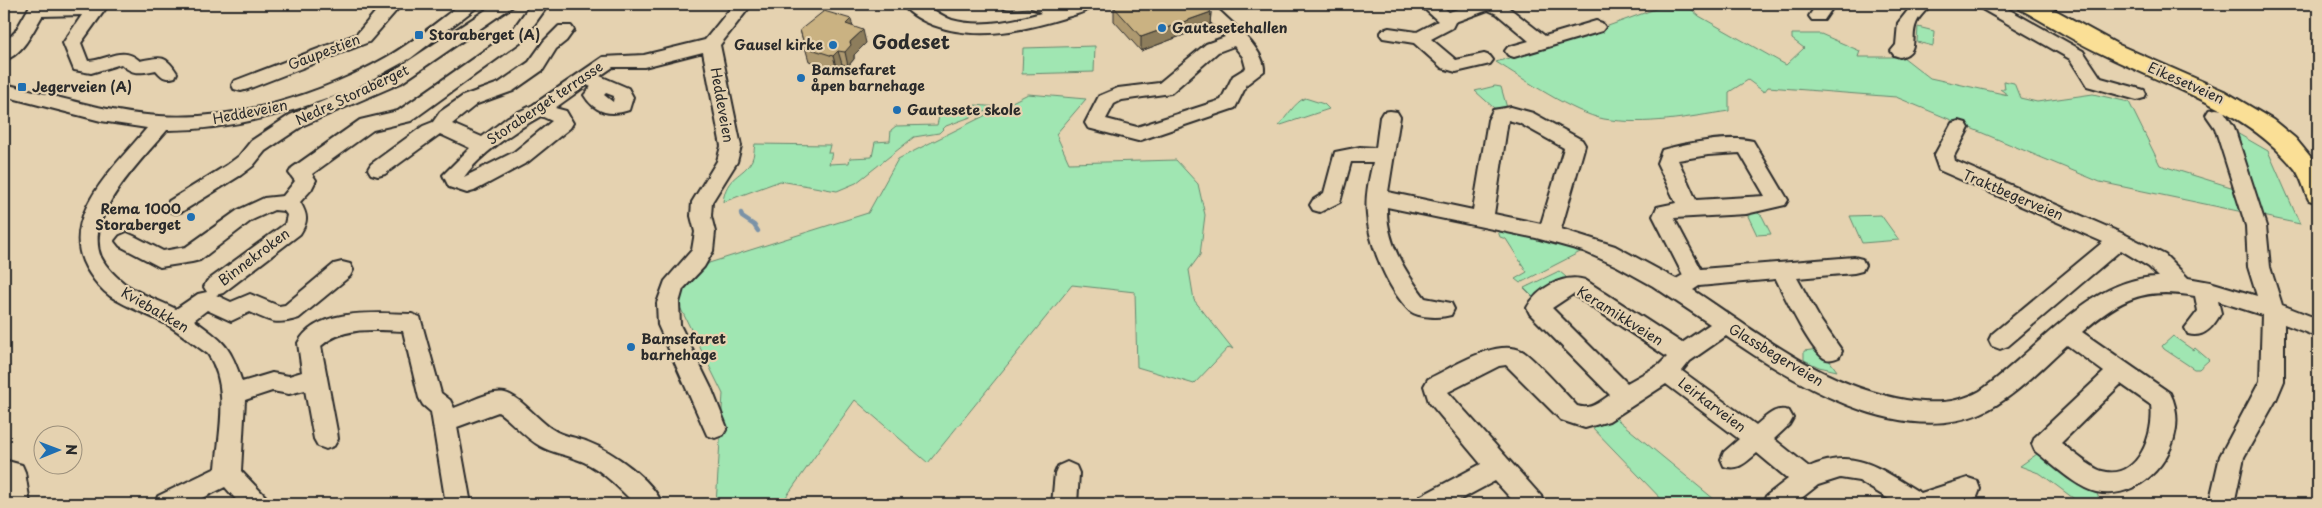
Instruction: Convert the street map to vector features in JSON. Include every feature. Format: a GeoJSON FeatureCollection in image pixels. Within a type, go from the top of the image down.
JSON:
{"type":"FeatureCollection","features":[{"type":"Feature","properties":{"kind":"main road","name":"Eikesetveien"},"geometry":{"type":"LineString","coordinates":[[2028,4],[2109,49],[2212,94],[2238,108],[2286,144],[2307,167],[2318,194]]}},
{"type":"Feature","properties":{"kind":"street","name":"Gaupestien"},"geometry":{"type":"LineString","coordinates":[[241,85],[363,38],[373,31],[388,7],[393,4]]}},
{"type":"Feature","properties":{"kind":"street","name":"Nedre Storaberget"},"geometry":{"type":"LineString","coordinates":[[176,206],[234,170],[246,161],[258,146],[297,120],[394,79],[507,4]]}},
{"type":"Feature","properties":{"kind":"street"},"geometry":{"type":"LineString","coordinates":[[127,241],[160,259],[192,254],[253,209],[270,204],[288,203],[304,185],[306,180],[299,173],[366,125],[404,116],[517,36],[540,4]]}},
{"type":"Feature","properties":{"kind":"street"},"geometry":{"type":"LineString","coordinates":[[711,44],[743,4]]}},
{"type":"Feature","properties":{"kind":"street"},"geometry":{"type":"LineString","coordinates":[[911,4],[924,13],[947,23],[972,27],[1020,25],[1086,4]]}},
{"type":"Feature","properties":{"kind":"street"},"geometry":{"type":"LineString","coordinates":[[1010,4],[1016,4]]}},
{"type":"Feature","properties":{"kind":"street"},"geometry":{"type":"LineString","coordinates":[[1031,4],[1043,6],[1054,15]]}},
{"type":"Feature","properties":{"kind":"street"},"geometry":{"type":"LineString","coordinates":[[1202,4],[1253,56],[1256,67],[1255,71],[1240,80],[1228,104],[1138,134],[1095,123],[1106,100],[1118,94],[1164,89],[1212,48],[1236,39]]}},
{"type":"Feature","properties":{"kind":"street"},"geometry":{"type":"LineString","coordinates":[[1428,4],[1447,19]]}},
{"type":"Feature","properties":{"kind":"street"},"geometry":{"type":"LineString","coordinates":[[1447,19],[1489,4],[1503,10],[1540,42]]}},
{"type":"Feature","properties":{"kind":"street"},"geometry":{"type":"LineString","coordinates":[[1900,51],[1906,47],[1907,23],[1922,4]]}},
{"type":"Feature","properties":{"kind":"street"},"geometry":{"type":"LineString","coordinates":[[1986,4],[2077,55],[2094,82],[2137,94]]}},
{"type":"Feature","properties":{"kind":"street"},"geometry":{"type":"LineString","coordinates":[[4,54],[22,35],[38,7],[98,6]]}},
{"type":"Feature","properties":{"kind":"street"},"geometry":{"type":"LineString","coordinates":[[98,6],[77,32],[72,44],[81,66],[91,67],[122,58],[126,59],[136,68],[160,63],[168,73]]}},
{"type":"Feature","properties":{"kind":"street"},"geometry":{"type":"LineString","coordinates":[[463,6],[510,31]]}},
{"type":"Feature","properties":{"kind":"street","name":"Heddeveien"},"geometry":{"type":"LineString","coordinates":[[4,90],[108,115],[162,123],[237,117],[278,108],[324,93],[395,60],[463,6]]}},
{"type":"Feature","properties":{"kind":"street"},"geometry":{"type":"LineString","coordinates":[[1420,38],[1446,24],[1447,19]]}},
{"type":"Feature","properties":{"kind":"street"},"geometry":{"type":"LineString","coordinates":[[1514,51],[1596,27]]}},
{"type":"Feature","properties":{"kind":"street"},"geometry":{"type":"LineString","coordinates":[[378,169],[430,131],[440,127],[447,117],[470,100],[506,87],[536,66],[550,45],[565,30]]}},
{"type":"Feature","properties":{"kind":"street"},"geometry":{"type":"LineString","coordinates":[[1390,34],[1420,38],[1449,64],[1456,66],[1484,60]]}},
{"type":"Feature","properties":{"kind":"street","name":"Storaberget terrasse"},"geometry":{"type":"LineString","coordinates":[[440,127],[484,146],[515,122],[540,109],[608,61],[644,61],[711,44]]}},
{"type":"Feature","properties":{"kind":"street","name":"Heddeveien"},"geometry":{"type":"LineString","coordinates":[[711,44],[731,146],[727,162],[702,202],[701,216],[704,232],[702,251],[696,261],[673,287],[667,314],[669,325],[700,390],[715,428]]}},
{"type":"Feature","properties":{"kind":"street"},"geometry":{"type":"LineString","coordinates":[[584,77],[604,85]]}},
{"type":"Feature","properties":{"kind":"street"},"geometry":{"type":"LineString","coordinates":[[484,146],[453,175],[456,182],[468,186],[505,164],[522,157],[564,124],[559,116],[540,109]]}},
{"type":"Feature","properties":{"kind":"street"},"geometry":{"type":"LineString","coordinates":[[1482,219],[1483,201],[1492,158],[1496,122],[1500,115],[1511,114],[1526,118],[1575,145],[1549,233]]}},
{"type":"Feature","properties":{"kind":"street"},"geometry":{"type":"LineString","coordinates":[[2216,115],[2224,127],[2256,226],[2259,267],[2273,311],[2272,381],[2268,393],[2232,456],[2222,504]]}},
{"type":"Feature","properties":{"kind":"street"},"geometry":{"type":"LineString","coordinates":[[1390,117],[1377,198],[1378,228],[1397,277],[1420,306],[1443,308]]}},
{"type":"Feature","properties":{"kind":"street","name":"Kviebakken"},"geometry":{"type":"LineString","coordinates":[[162,123],[116,176],[100,198],[91,222],[88,242],[91,259],[103,276],[118,290],[177,320],[216,348],[223,358],[234,394],[228,474]]}},
{"type":"Feature","properties":{"kind":"street","name":"Traktbegerveien"},"geometry":{"type":"LineString","coordinates":[[1959,128],[1944,156],[1946,165],[2119,240],[2157,261],[2181,285]]}},
{"type":"Feature","properties":{"kind":"street"},"geometry":{"type":"LineString","coordinates":[[1689,208],[1667,163],[1668,158],[1676,152],[1708,148],[1746,146],[1778,200],[1736,207],[1689,208],[1664,212],[1663,216],[1695,278]]}},
{"type":"Feature","properties":{"kind":"street"},"geometry":{"type":"LineString","coordinates":[[1320,205],[1333,197],[1342,156],[1360,154],[1384,156]]}},
{"type":"Feature","properties":{"kind":"street","name":"Glassbegerveien"},"geometry":{"type":"LineString","coordinates":[[1377,198],[1549,233],[1596,246],[1675,290],[1807,376],[1837,390],[1887,407],[1932,413],[1972,406],[1992,395],[2102,302],[2114,294],[2151,284],[2181,285],[2204,290],[2273,311],[2318,328]]}},
{"type":"Feature","properties":{"kind":"street","name":"Binnekroken"},"geometry":{"type":"LineString","coordinates":[[215,287],[293,229],[297,221],[297,215],[288,203]]}},
{"type":"Feature","properties":{"kind":"street"},"geometry":{"type":"LineString","coordinates":[[2000,340],[2119,240]]}},
{"type":"Feature","properties":{"kind":"street"},"geometry":{"type":"LineString","coordinates":[[1675,290],[1695,278],[1854,266]]}},
{"type":"Feature","properties":{"kind":"street"},"geometry":{"type":"LineString","coordinates":[[177,320],[206,300],[230,312],[250,302],[277,315],[291,312],[342,270]]}},
{"type":"Feature","properties":{"kind":"street"},"geometry":{"type":"LineString","coordinates":[[1783,272],[1813,327],[1831,352]]}},
{"type":"Feature","properties":{"kind":"street","name":"Keramikkveien"},"geometry":{"type":"LineString","coordinates":[[1626,397],[1538,308],[1556,293],[1571,286],[1577,286],[1674,364]]}},
{"type":"Feature","properties":{"kind":"street"},"geometry":{"type":"LineString","coordinates":[[2196,328],[2210,313],[2204,290]]}},
{"type":"Feature","properties":{"kind":"street","name":"Glassbegerveien"},"geometry":{"type":"LineString","coordinates":[[2273,311],[2318,320]]}},
{"type":"Feature","properties":{"kind":"street"},"geometry":{"type":"LineString","coordinates":[[326,439],[324,416],[319,407],[309,342],[332,327],[347,323],[412,322],[432,398],[442,407],[458,504]]}},
{"type":"Feature","properties":{"kind":"street"},"geometry":{"type":"LineString","coordinates":[[1532,504],[1437,395],[1436,386],[1496,357],[1506,356],[1515,358],[1569,413],[1575,416],[1595,418],[1674,364],[1725,324]]}},
{"type":"Feature","properties":{"kind":"street"},"geometry":{"type":"LineString","coordinates":[[2066,332],[2120,370],[2162,400],[2165,430],[2159,448],[2147,466],[2114,482],[2100,483],[2044,444],[2120,370]]}},
{"type":"Feature","properties":{"kind":"street","name":"Leirkarveien"},"geometry":{"type":"LineString","coordinates":[[1674,364],[1807,480]]}},
{"type":"Feature","properties":{"kind":"street"},"geometry":{"type":"LineString","coordinates":[[234,394],[272,382],[289,385],[314,378]]}},
{"type":"Feature","properties":{"kind":"street"},"geometry":{"type":"LineString","coordinates":[[443,422],[497,402],[506,403],[516,416],[559,445],[581,450],[621,476],[635,486],[650,504]]}},
{"type":"Feature","properties":{"kind":"street","name":"Leirkarveien"},"geometry":{"type":"LineString","coordinates":[[1734,459],[1781,418]]}},
{"type":"Feature","properties":{"kind":"street"},"geometry":{"type":"LineString","coordinates":[[1430,504],[1498,467]]}},
{"type":"Feature","properties":{"kind":"street"},"geometry":{"type":"LineString","coordinates":[[1775,504],[1807,480],[1830,469],[1852,467],[1919,504],[1968,489]]}},
{"type":"Feature","properties":{"kind":"street"},"geometry":{"type":"LineString","coordinates":[[4,470],[13,472],[18,504]]}},
{"type":"Feature","properties":{"kind":"street"},"geometry":{"type":"LineString","coordinates":[[1064,504],[1067,472]]}},
{"type":"Feature","properties":{"kind":"street"},"geometry":{"type":"LineString","coordinates":[[167,504],[228,474],[256,504]]}},
{"type":"Feature","properties":{"kind":"green space"},"geometry":{"type":"Polygon","coordinates":[[[1669,4],[1685,4],[1699,16],[1786,65],[1804,48],[1792,39],[1792,34],[1821,34],[1860,51],[1858,57],[1903,57],[1930,78],[2008,95],[2000,89],[2005,89],[2004,81],[2014,83],[2020,98],[2037,102],[2093,94],[2129,102],[2160,165],[2247,192],[2235,132],[2268,151],[2300,224],[2100,182],[1896,97],[1768,87],[1764,92],[1748,80],[1729,92],[1729,111],[1667,120],[1620,121],[1592,116],[1578,110],[1549,95],[1496,62],[1586,34],[1669,4]]]}},
{"type":"Feature","properties":{"kind":"green space"},"geometry":{"type":"Polygon","coordinates":[[[1918,27],[1934,31],[1933,46],[1917,42],[1918,27]]]}},
{"type":"Feature","properties":{"kind":"green space"},"geometry":{"type":"Polygon","coordinates":[[[1095,46],[1094,72],[1022,74],[1023,48],[1095,46]]]}},
{"type":"Feature","properties":{"kind":"green space"},"geometry":{"type":"Polygon","coordinates":[[[1495,86],[1501,87],[1507,108],[1494,108],[1475,91],[1495,86]]]}},
{"type":"Feature","properties":{"kind":"green space"},"geometry":{"type":"Polygon","coordinates":[[[1028,94],[1086,99],[1056,134],[1069,163],[1176,160],[1198,184],[1205,215],[1200,255],[1189,270],[1194,300],[1233,349],[1229,347],[1194,384],[1137,367],[1135,292],[1072,285],[928,463],[855,400],[781,504],[716,504],[723,394],[676,299],[709,263],[868,213],[898,159],[1028,94]]]}},
{"type":"Feature","properties":{"kind":"green space"},"geometry":{"type":"Polygon","coordinates":[[[1305,98],[1324,104],[1329,109],[1278,126],[1294,107],[1305,98]]]}},
{"type":"Feature","properties":{"kind":"green space"},"geometry":{"type":"Polygon","coordinates":[[[975,105],[998,107],[946,126],[939,133],[914,137],[856,183],[837,191],[780,181],[723,202],[731,181],[752,160],[755,144],[830,145],[828,153],[832,153],[829,164],[849,163],[850,158],[872,157],[875,142],[890,141],[891,130],[896,126],[937,125],[941,108],[975,108],[975,105]]]}},
{"type":"Feature","properties":{"kind":"green space"},"geometry":{"type":"Polygon","coordinates":[[[1755,211],[1762,216],[1771,234],[1757,235],[1747,214],[1755,211]]]}},
{"type":"Feature","properties":{"kind":"green space"},"geometry":{"type":"Polygon","coordinates":[[[1881,215],[1899,240],[1862,243],[1850,216],[1881,215]]]}},
{"type":"Feature","properties":{"kind":"green space"},"geometry":{"type":"Polygon","coordinates":[[[1497,228],[1588,248],[1520,283],[1515,279],[1527,272],[1506,239],[1500,237],[1497,228]]]}},
{"type":"Feature","properties":{"kind":"green space"},"geometry":{"type":"Polygon","coordinates":[[[1559,271],[1566,277],[1566,283],[1536,300],[1524,288],[1559,271]]]}},
{"type":"Feature","properties":{"kind":"green space"},"geometry":{"type":"Polygon","coordinates":[[[2173,336],[2193,350],[2195,348],[2209,360],[2199,369],[2194,369],[2164,349],[2162,346],[2173,336]]]}},
{"type":"Feature","properties":{"kind":"green space"},"geometry":{"type":"Polygon","coordinates":[[[1825,348],[1829,360],[1837,371],[1819,367],[1804,360],[1804,351],[1825,348]]]}},
{"type":"Feature","properties":{"kind":"green space"},"geometry":{"type":"Polygon","coordinates":[[[1613,416],[1720,504],[1666,504],[1589,424],[1613,416]]]}},
{"type":"Feature","properties":{"kind":"green space"},"geometry":{"type":"Polygon","coordinates":[[[2037,454],[2043,454],[2093,483],[2101,504],[2081,504],[2041,474],[2020,466],[2037,454]]]}},
{"type":"Feature","properties":{"kind":"building"},"geometry":{"type":"Polygon","coordinates":[[[1123,4],[1203,4],[1211,12],[1141,37],[1114,7],[1123,4]]]}},
{"type":"Feature","properties":{"kind":"building"},"geometry":{"type":"Polygon","coordinates":[[[824,11],[851,19],[846,24],[863,30],[850,42],[851,45],[845,52],[838,51],[833,56],[805,47],[800,30],[824,11]]]}},
{"type":"Feature","properties":{"kind":"waterway"},"geometry":{"type":"LineString","coordinates":[[741,213],[742,217],[754,225],[758,231]]}},
{"type":"Feature","properties":{"kind":"place","name":"Gautesetehallen"},"geometry":{"type":"Point","coordinates":[1162,28]}},
{"type":"Feature","properties":{"kind":"place","name":"Storaberget (A)"},"geometry":{"type":"Point","coordinates":[419,35]}},
{"type":"Feature","properties":{"kind":"place","name":"Gausel kirke"},"geometry":{"type":"Point","coordinates":[833,45]}},
{"type":"Feature","properties":{"kind":"place","name":"Bamsefaret åpen barnehage"},"geometry":{"type":"Point","coordinates":[801,78]}},
{"type":"Feature","properties":{"kind":"place","name":"Jegerveien (A)"},"geometry":{"type":"Point","coordinates":[22,87]}},
{"type":"Feature","properties":{"kind":"place","name":"Gautesete skole"},"geometry":{"type":"Point","coordinates":[897,110]}},
{"type":"Feature","properties":{"kind":"place","name":"Rema 1000 Storaberget"},"geometry":{"type":"Point","coordinates":[191,217]}},
{"type":"Feature","properties":{"kind":"place","name":"Bamsefaret barnehage"},"geometry":{"type":"Point","coordinates":[631,347]}},
{"type":"Feature","properties":{"kind":"district","name":"Godeset"},"geometry":{"type":"Point","coordinates":[911,42]}}]}
